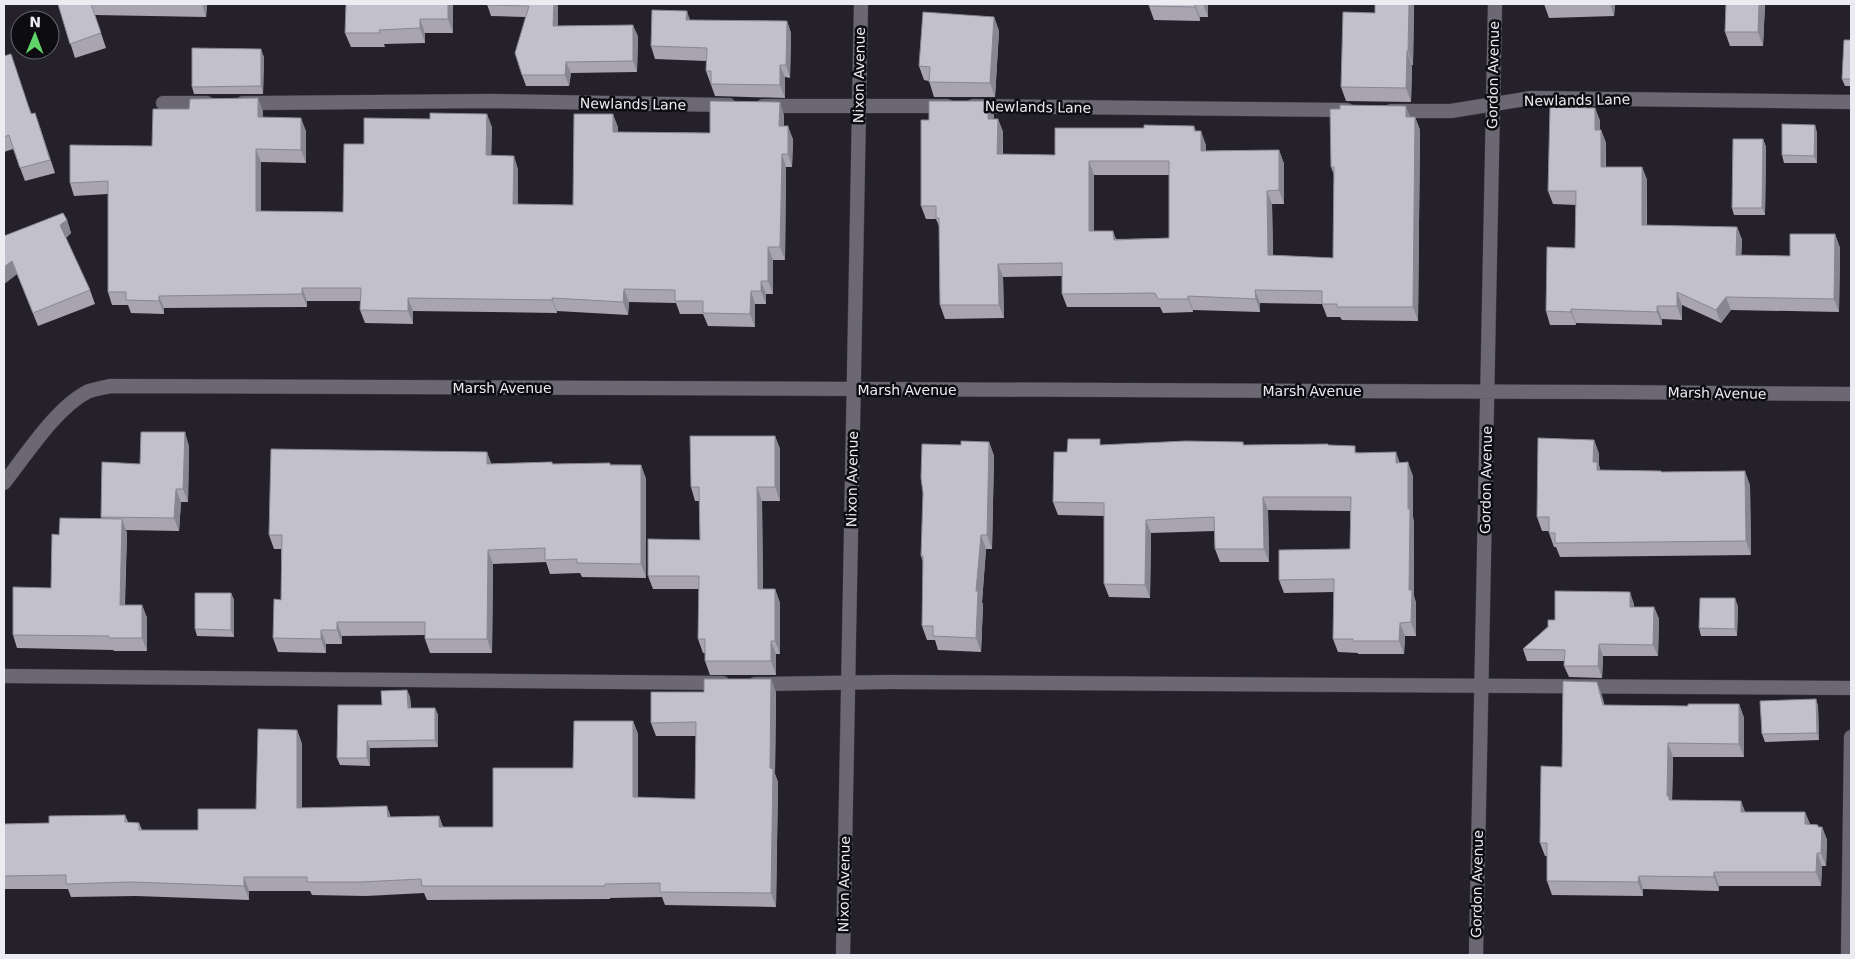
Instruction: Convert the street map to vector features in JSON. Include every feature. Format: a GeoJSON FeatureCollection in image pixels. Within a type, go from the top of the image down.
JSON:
{"type":"FeatureCollection","features":[{"type":"Feature","properties":{"kind":"street","name":"Nixon Avenue"},"geometry":{"type":"LineString","coordinates":[[843,955],[860,4]]}},
{"type":"Feature","properties":{"kind":"street","name":"Gordon Avenue"},"geometry":{"type":"LineString","coordinates":[[1476,955],[1495,4]]}},
{"type":"Feature","properties":{"kind":"street","name":"Newlands Lane"},"geometry":{"type":"LineString","coordinates":[[1381,110],[1451,112],[1531,98],[1851,102]]}},
{"type":"Feature","properties":{"kind":"street","name":"Newlands Lane"},"geometry":{"type":"LineString","coordinates":[[163,103],[491,102],[859,107],[920,105],[1361,110]]}},
{"type":"Feature","properties":{"kind":"street","name":"Marsh Avenue"},"geometry":{"type":"LineString","coordinates":[[4,483],[50,425],[71,403],[88,392],[110,386],[1851,394]]}},
{"type":"Feature","properties":{"kind":"street"},"geometry":{"type":"LineString","coordinates":[[4,676],[740,684],[848,682],[1851,688]]}},
{"type":"Feature","properties":{"kind":"street"},"geometry":{"type":"LineString","coordinates":[[1848,955],[1851,737]]}},
{"type":"Feature","properties":{"kind":"building"},"geometry":{"type":"Polygon","coordinates":[[[58,4],[91,4],[101,33],[70,44],[58,4]]]}},
{"type":"Feature","properties":{"kind":"building"},"geometry":{"type":"Polygon","coordinates":[[[346,4],[448,4],[448,19],[420,19],[420,28],[379,30],[380,33],[345,33],[346,4]]]}},
{"type":"Feature","properties":{"kind":"building"},"geometry":{"type":"Polygon","coordinates":[[[487,4],[554,4],[553,26],[633,25],[633,61],[566,62],[565,75],[522,75],[515,53],[529,6],[487,4]]]}},
{"type":"Feature","properties":{"kind":"building"},"geometry":{"type":"Polygon","coordinates":[[[1149,4],[1195,4],[1195,7],[1149,6],[1149,4]]]}},
{"type":"Feature","properties":{"kind":"building"},"geometry":{"type":"Polygon","coordinates":[[[1375,4],[1409,4],[1406,88],[1341,87],[1343,12],[1375,13],[1375,4]]]}},
{"type":"Feature","properties":{"kind":"building"},"geometry":{"type":"Polygon","coordinates":[[[1726,4],[1759,4],[1758,32],[1725,32],[1726,4]]]}},
{"type":"Feature","properties":{"kind":"building"},"geometry":{"type":"Polygon","coordinates":[[[652,10],[687,11],[686,20],[787,21],[786,65],[780,65],[780,85],[711,84],[711,71],[706,71],[707,48],[651,46],[652,10]]]}},
{"type":"Feature","properties":{"kind":"building"},"geometry":{"type":"Polygon","coordinates":[[[923,12],[994,17],[990,83],[929,82],[930,67],[919,66],[923,12]]]}},
{"type":"Feature","properties":{"kind":"building"},"geometry":{"type":"Polygon","coordinates":[[[1844,40],[1851,40],[1851,79],[1842,79],[1844,40]]]}},
{"type":"Feature","properties":{"kind":"building"},"geometry":{"type":"Polygon","coordinates":[[[192,48],[261,49],[261,86],[192,87],[192,48]]]}},
{"type":"Feature","properties":{"kind":"building"},"geometry":{"type":"Polygon","coordinates":[[[10,54],[10,60],[13,60],[31,114],[35,113],[50,160],[20,168],[9,135],[4,137],[4,56],[10,54]]]}},
{"type":"Feature","properties":{"kind":"building"},"geometry":{"type":"Polygon","coordinates":[[[258,98],[258,117],[301,118],[301,150],[256,149],[256,211],[343,212],[344,144],[364,144],[364,118],[430,119],[430,113],[487,114],[486,155],[514,156],[513,204],[573,205],[574,114],[613,114],[613,132],[710,133],[710,101],[780,102],[779,126],[788,126],[788,154],[782,154],[780,247],[768,247],[768,281],[761,281],[761,291],[751,291],[750,314],[703,313],[703,301],[675,301],[675,290],[624,289],[623,302],[552,298],[552,300],[408,298],[408,311],[360,310],[361,288],[302,288],[302,294],[159,296],[159,301],[126,300],[126,292],[108,292],[108,181],[70,183],[70,145],[152,146],[153,109],[189,109],[190,99],[258,98]]]}},
{"type":"Feature","properties":{"kind":"building"},"geometry":{"type":"Polygon","coordinates":[[[929,101],[989,101],[988,119],[998,119],[997,154],[1055,155],[1055,128],[1144,128],[1144,125],[1194,126],[1194,131],[1201,131],[1201,151],[1279,150],[1279,190],[1267,191],[1268,255],[1333,258],[1334,167],[1331,167],[1330,109],[1340,109],[1340,105],[1406,106],[1406,117],[1415,117],[1413,307],[1337,307],[1337,304],[1322,304],[1322,291],[1255,290],[1256,299],[1188,296],[1188,299],[1158,299],[1155,293],[1062,294],[1062,263],[998,264],[999,305],[940,305],[939,218],[936,218],[936,206],[921,206],[921,120],[929,120],[929,101]],[[1089,161],[1089,231],[1113,231],[1114,240],[1169,238],[1169,161],[1089,161]]]}},
{"type":"Feature","properties":{"kind":"building"},"geometry":{"type":"Polygon","coordinates":[[[1550,107],[1595,108],[1595,130],[1601,130],[1601,167],[1642,167],[1642,225],[1737,227],[1736,255],[1790,256],[1790,234],[1835,234],[1834,299],[1726,297],[1716,310],[1677,292],[1677,306],[1657,306],[1657,312],[1571,309],[1571,312],[1546,311],[1547,247],[1575,248],[1576,191],[1548,191],[1550,107]]]}},
{"type":"Feature","properties":{"kind":"building"},"geometry":{"type":"Polygon","coordinates":[[[1782,124],[1815,125],[1814,156],[1782,155],[1782,124]]]}},
{"type":"Feature","properties":{"kind":"building"},"geometry":{"type":"Polygon","coordinates":[[[1733,139],[1763,139],[1762,208],[1732,208],[1733,139]]]}},
{"type":"Feature","properties":{"kind":"building"},"geometry":{"type":"Polygon","coordinates":[[[63,213],[67,220],[60,225],[90,290],[33,313],[12,261],[4,267],[4,236],[63,213]]]}},
{"type":"Feature","properties":{"kind":"building"},"geometry":{"type":"Polygon","coordinates":[[[141,432],[185,432],[183,489],[176,489],[174,518],[101,517],[102,462],[140,464],[141,432]]]}},
{"type":"Feature","properties":{"kind":"building"},"geometry":{"type":"Polygon","coordinates":[[[690,436],[775,436],[775,487],[757,487],[758,589],[775,589],[775,641],[771,641],[771,661],[705,661],[705,639],[698,639],[699,576],[648,576],[648,539],[700,540],[699,487],[691,487],[690,436]]]}},
{"type":"Feature","properties":{"kind":"building"},"geometry":{"type":"Polygon","coordinates":[[[1538,438],[1594,440],[1593,462],[1597,462],[1597,470],[1661,472],[1745,471],[1746,541],[1555,543],[1555,533],[1549,533],[1549,517],[1537,517],[1538,438]]]}},
{"type":"Feature","properties":{"kind":"building"},"geometry":{"type":"Polygon","coordinates":[[[1068,439],[1100,439],[1100,445],[1186,441],[1243,442],[1243,445],[1328,444],[1355,446],[1355,453],[1396,452],[1396,463],[1408,462],[1408,509],[1410,509],[1409,590],[1412,590],[1411,622],[1400,623],[1399,641],[1333,639],[1334,579],[1279,580],[1279,550],[1350,549],[1351,497],[1263,497],[1264,549],[1215,549],[1214,517],[1146,520],[1145,585],[1104,584],[1104,503],[1053,502],[1054,452],[1067,452],[1068,439]]]}},
{"type":"Feature","properties":{"kind":"building"},"geometry":{"type":"Polygon","coordinates":[[[961,441],[989,442],[987,535],[981,535],[976,591],[978,591],[976,638],[933,636],[933,626],[922,626],[922,444],[961,445],[961,441]]]}},
{"type":"Feature","properties":{"kind":"building"},"geometry":{"type":"Polygon","coordinates":[[[271,449],[487,452],[487,464],[552,462],[552,464],[610,463],[610,465],[641,465],[641,564],[577,563],[577,559],[545,560],[545,548],[488,550],[487,639],[425,639],[425,622],[337,622],[337,630],[321,630],[321,639],[273,638],[274,599],[281,600],[282,535],[269,535],[271,449]]]}},
{"type":"Feature","properties":{"kind":"building"},"geometry":{"type":"Polygon","coordinates":[[[60,518],[122,519],[120,605],[142,605],[142,638],[13,635],[13,587],[51,588],[52,534],[59,535],[60,518]]]}},
{"type":"Feature","properties":{"kind":"building"},"geometry":{"type":"Polygon","coordinates":[[[1555,591],[1630,592],[1630,607],[1654,607],[1653,645],[1599,644],[1598,666],[1564,666],[1565,650],[1523,649],[1548,627],[1548,620],[1555,620],[1555,591]]]}},
{"type":"Feature","properties":{"kind":"building"},"geometry":{"type":"Polygon","coordinates":[[[195,593],[231,593],[231,630],[195,629],[195,593]]]}},
{"type":"Feature","properties":{"kind":"building"},"geometry":{"type":"Polygon","coordinates":[[[1700,598],[1735,598],[1735,629],[1699,628],[1700,598]]]}},
{"type":"Feature","properties":{"kind":"building"},"geometry":{"type":"Polygon","coordinates":[[[704,679],[771,679],[770,768],[773,769],[771,893],[660,892],[660,883],[605,884],[605,886],[422,886],[421,879],[307,882],[307,877],[244,877],[244,886],[131,882],[66,884],[66,875],[4,876],[4,824],[49,823],[49,816],[125,815],[125,822],[139,823],[139,830],[198,830],[198,809],[256,809],[258,729],[297,730],[297,808],[387,806],[388,817],[439,816],[439,827],[493,827],[493,768],[573,768],[574,721],[633,721],[633,797],[695,799],[696,722],[651,723],[651,692],[704,692],[704,679]]]}},
{"type":"Feature","properties":{"kind":"building"},"geometry":{"type":"Polygon","coordinates":[[[1563,681],[1597,682],[1603,705],[1688,706],[1688,704],[1739,704],[1739,744],[1668,743],[1667,796],[1669,796],[1669,800],[1741,801],[1741,812],[1805,812],[1805,824],[1822,827],[1821,853],[1817,853],[1816,872],[1714,872],[1714,877],[1639,876],[1638,882],[1547,881],[1547,843],[1540,843],[1541,766],[1562,767],[1563,681]]]}},
{"type":"Feature","properties":{"kind":"building"},"geometry":{"type":"Polygon","coordinates":[[[407,690],[408,708],[435,708],[435,740],[367,741],[367,758],[337,758],[338,705],[382,705],[381,691],[407,690]]]}},
{"type":"Feature","properties":{"kind":"building"},"geometry":{"type":"Polygon","coordinates":[[[1816,699],[1817,733],[1762,734],[1760,701],[1816,699]]]}}]}
